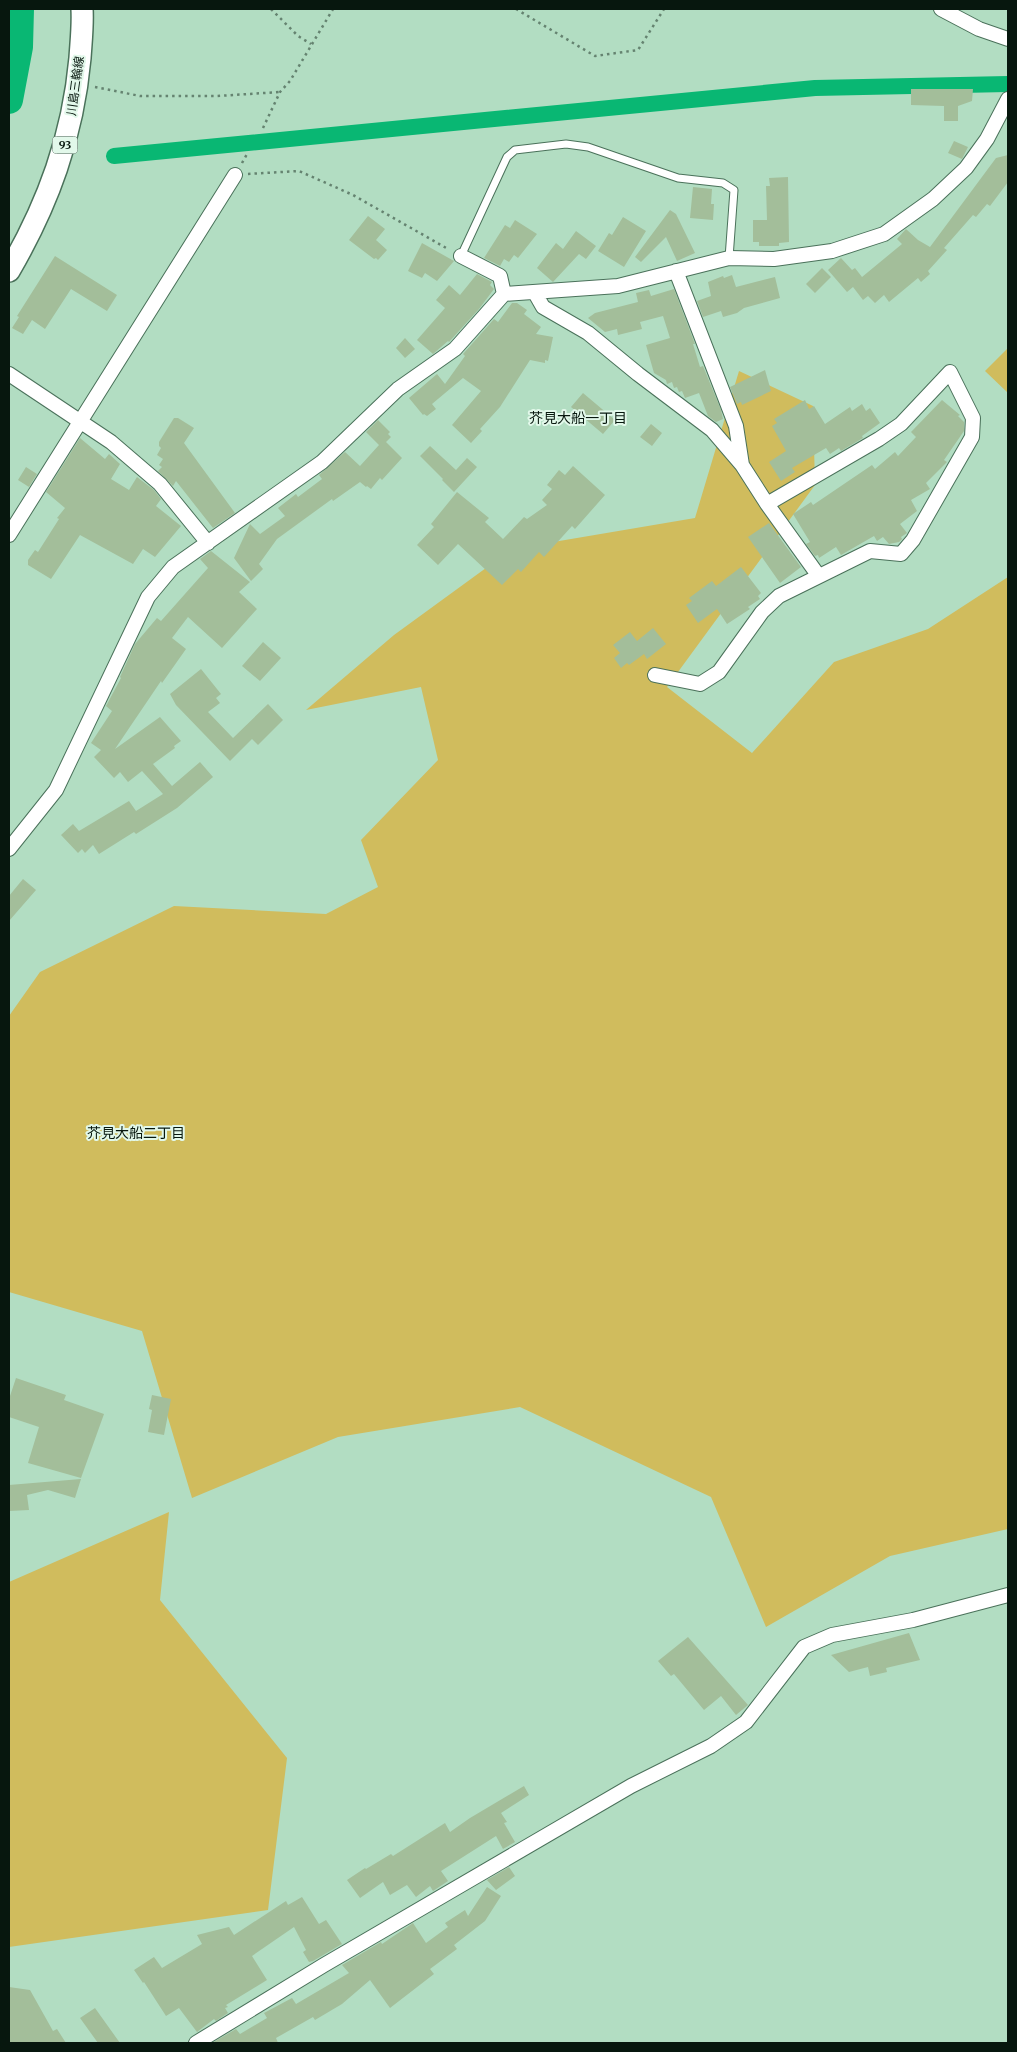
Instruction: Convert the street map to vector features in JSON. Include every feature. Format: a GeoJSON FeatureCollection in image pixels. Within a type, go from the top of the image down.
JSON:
{"type":"FeatureCollection","features":[{"type":"Feature","properties":{"kind":"main road","name":"川島三輪線"},"geometry":{"type":"LineString","coordinates":[[9,271],[50,190],[66,142],[78,84],[83,22],[82,9]]}},
{"type":"Feature","properties":{"kind":"street"},"geometry":{"type":"LineString","coordinates":[[941,9],[980,29],[1008,39]]}},
{"type":"Feature","properties":{"kind":"street"},"geometry":{"type":"LineString","coordinates":[[9,849],[56,790],[148,597],[174,568],[322,462],[398,389],[455,349],[504,294],[618,286],[729,258],[774,259],[832,251],[884,234],[933,199],[966,168],[987,139],[1008,99]]}},
{"type":"Feature","properties":{"kind":"street"},"geometry":{"type":"LineString","coordinates":[[9,535],[235,175]]}},
{"type":"Feature","properties":{"kind":"street"},"geometry":{"type":"LineString","coordinates":[[461,256],[500,276],[504,294]]}},
{"type":"Feature","properties":{"kind":"street"},"geometry":{"type":"LineString","coordinates":[[676,271],[736,426],[742,465]]}},
{"type":"Feature","properties":{"kind":"street"},"geometry":{"type":"LineString","coordinates":[[535,293],[543,307],[588,333],[712,430],[742,465],[767,504],[818,575]]}},
{"type":"Feature","properties":{"kind":"street"},"geometry":{"type":"LineString","coordinates":[[655,676],[700,684],[719,672],[762,612],[779,596],[818,575],[870,551],[901,554],[912,540],[972,437],[974,418],[950,372],[901,424],[879,439],[767,504]]}},
{"type":"Feature","properties":{"kind":"street"},"geometry":{"type":"LineString","coordinates":[[9,374],[110,442],[160,484],[208,543]]}},
{"type":"Feature","properties":{"kind":"street"},"geometry":{"type":"LineString","coordinates":[[196,2043],[581,1814],[631,1786],[711,1746],[746,1722],[804,1647],[832,1635],[913,1620],[1008,1595]]}},
{"type":"Feature","properties":{"kind":"lane"},"geometry":{"type":"LineString","coordinates":[[461,256],[507,157],[515,150],[566,144],[588,147],[678,178],[723,183],[734,190],[729,258]]}},
{"type":"Feature","properties":{"kind":"path"},"geometry":{"type":"LineString","coordinates":[[271,9],[298,36],[311,44]]}},
{"type":"Feature","properties":{"kind":"path"},"geometry":{"type":"LineString","coordinates":[[263,128],[280,92],[290,81],[333,9]]}},
{"type":"Feature","properties":{"kind":"path"},"geometry":{"type":"LineString","coordinates":[[516,9],[595,56],[638,50],[664,9]]}},
{"type":"Feature","properties":{"kind":"path"},"geometry":{"type":"LineString","coordinates":[[78,84],[140,96],[217,96],[280,92]]}},
{"type":"Feature","properties":{"kind":"path"},"geometry":{"type":"LineString","coordinates":[[235,175],[299,171],[353,196],[461,256]]}},
{"type":"Feature","properties":{"kind":"shaded area"},"geometry":{"type":"Polygon","coordinates":[[[1008,348],[1008,393],[985,371],[1008,348]]]}},
{"type":"Feature","properties":{"kind":"shaded area"},"geometry":{"type":"Polygon","coordinates":[[[739,371],[813,406],[815,485],[667,687],[752,753],[834,662],[928,629],[1008,577],[1008,1529],[890,1556],[766,1627],[711,1497],[520,1407],[338,1437],[192,1498],[142,1331],[9,1292],[9,1016],[40,972],[174,906],[326,914],[378,887],[361,840],[438,760],[421,687],[306,710],[394,635],[512,549],[695,518],[739,371]]]}},
{"type":"Feature","properties":{"kind":"shaded area"},"geometry":{"type":"Polygon","coordinates":[[[169,1512],[160,1600],[287,1758],[268,1910],[9,1947],[9,1582],[169,1512]]]}},
{"type":"Feature","properties":{"kind":"building"},"geometry":{"type":"Polygon","coordinates":[[[911,89],[973,89],[972,101],[958,106],[958,121],[944,121],[944,106],[911,105],[911,89]]]}},
{"type":"Feature","properties":{"kind":"building"},"geometry":{"type":"Polygon","coordinates":[[[954,141],[968,147],[962,159],[948,153],[954,141]]]}},
{"type":"Feature","properties":{"kind":"building"},"geometry":{"type":"Polygon","coordinates":[[[1008,155],[1008,182],[990,206],[987,204],[976,217],[973,215],[944,248],[947,250],[928,271],[930,274],[921,282],[918,278],[889,302],[884,295],[875,303],[868,296],[863,300],[853,287],[847,292],[828,270],[841,258],[852,270],[855,268],[862,277],[902,244],[897,239],[906,229],[918,240],[930,247],[996,158],[1008,155]]]}},
{"type":"Feature","properties":{"kind":"building"},"geometry":{"type":"Polygon","coordinates":[[[788,177],[789,242],[779,243],[779,246],[759,246],[759,242],[753,242],[753,220],[767,220],[766,186],[770,186],[769,178],[788,177]]]}},
{"type":"Feature","properties":{"kind":"building"},"geometry":{"type":"Polygon","coordinates":[[[693,187],[712,189],[711,204],[714,204],[713,220],[690,218],[693,187]]]}},
{"type":"Feature","properties":{"kind":"building"},"geometry":{"type":"Polygon","coordinates":[[[670,210],[676,214],[695,253],[677,261],[666,237],[641,262],[635,257],[670,210]]]}},
{"type":"Feature","properties":{"kind":"building"},"geometry":{"type":"Polygon","coordinates":[[[368,216],[385,229],[376,240],[387,250],[378,260],[349,240],[368,216]]]}},
{"type":"Feature","properties":{"kind":"building"},"geometry":{"type":"Polygon","coordinates":[[[623,217],[646,231],[624,267],[598,251],[609,233],[612,235],[623,217]]]}},
{"type":"Feature","properties":{"kind":"building"},"geometry":{"type":"Polygon","coordinates":[[[515,220],[537,234],[518,258],[514,255],[509,262],[504,259],[500,266],[484,258],[505,225],[510,228],[515,220]]]}},
{"type":"Feature","properties":{"kind":"building"},"geometry":{"type":"Polygon","coordinates":[[[576,231],[596,246],[586,259],[579,254],[553,282],[537,268],[556,243],[563,249],[576,231]]]}},
{"type":"Feature","properties":{"kind":"building"},"geometry":{"type":"Polygon","coordinates":[[[422,243],[454,261],[437,281],[425,273],[422,278],[408,271],[422,243]]]}},
{"type":"Feature","properties":{"kind":"building"},"geometry":{"type":"Polygon","coordinates":[[[55,256],[117,295],[107,311],[71,289],[45,329],[32,320],[23,334],[12,328],[19,317],[17,316],[55,256]]]}},
{"type":"Feature","properties":{"kind":"building"},"geometry":{"type":"Polygon","coordinates":[[[822,268],[831,277],[815,293],[806,284],[822,268]]]}},
{"type":"Feature","properties":{"kind":"building"},"geometry":{"type":"Polygon","coordinates":[[[477,274],[492,282],[490,285],[494,289],[479,309],[449,342],[433,354],[417,340],[445,308],[436,300],[449,285],[460,295],[477,274]]]}},
{"type":"Feature","properties":{"kind":"building"},"geometry":{"type":"Polygon","coordinates":[[[732,275],[736,287],[775,277],[780,298],[744,308],[737,313],[723,317],[721,311],[703,317],[697,301],[711,296],[708,282],[723,276],[724,278],[732,275]]]}},
{"type":"Feature","properties":{"kind":"building"},"geometry":{"type":"Polygon","coordinates":[[[674,289],[695,344],[693,344],[700,367],[703,366],[721,410],[723,419],[716,422],[708,416],[699,393],[685,398],[682,391],[679,392],[677,387],[674,388],[672,382],[667,384],[666,380],[654,373],[646,345],[670,338],[663,316],[640,322],[642,329],[618,335],[617,329],[605,332],[588,318],[595,313],[638,302],[636,293],[649,290],[651,296],[674,289]]]}},
{"type":"Feature","properties":{"kind":"building"},"geometry":{"type":"Polygon","coordinates":[[[512,303],[517,303],[527,310],[524,314],[541,327],[536,334],[553,337],[548,361],[545,360],[545,363],[530,360],[500,407],[480,429],[482,431],[471,443],[452,425],[481,391],[463,378],[432,404],[436,409],[427,416],[423,415],[409,398],[437,374],[445,384],[465,356],[463,354],[494,319],[498,322],[512,303]]]}},
{"type":"Feature","properties":{"kind":"building"},"geometry":{"type":"Polygon","coordinates":[[[405,338],[415,349],[405,358],[396,348],[405,338]]]}},
{"type":"Feature","properties":{"kind":"building"},"geometry":{"type":"Polygon","coordinates":[[[765,370],[771,391],[742,405],[741,402],[737,404],[730,387],[765,370]]]}},
{"type":"Feature","properties":{"kind":"building"},"geometry":{"type":"Polygon","coordinates":[[[583,393],[615,420],[603,434],[571,407],[583,393]]]}},
{"type":"Feature","properties":{"kind":"building"},"geometry":{"type":"Polygon","coordinates":[[[805,400],[809,409],[814,406],[825,424],[850,407],[852,411],[862,404],[866,411],[870,408],[880,423],[862,436],[863,438],[841,451],[839,448],[830,454],[826,448],[792,468],[795,472],[781,481],[769,462],[786,451],[772,426],[777,423],[774,419],[805,400]]]}},
{"type":"Feature","properties":{"kind":"building"},"geometry":{"type":"Polygon","coordinates":[[[942,400],[960,415],[958,416],[964,422],[964,431],[944,460],[947,462],[926,483],[930,489],[911,500],[917,511],[900,524],[907,533],[901,537],[902,539],[899,542],[889,544],[883,537],[877,541],[874,536],[841,555],[836,547],[819,558],[818,555],[815,556],[806,544],[810,542],[793,514],[811,502],[813,505],[872,465],[875,469],[895,452],[898,456],[916,437],[911,432],[942,400]]]}},
{"type":"Feature","properties":{"kind":"building"},"geometry":{"type":"Polygon","coordinates":[[[174,418],[178,418],[194,428],[184,443],[235,513],[213,528],[176,481],[173,486],[158,471],[162,467],[159,465],[163,459],[157,455],[161,448],[159,442],[174,418]]]}},
{"type":"Feature","properties":{"kind":"building"},"geometry":{"type":"Polygon","coordinates":[[[378,420],[390,432],[388,434],[391,437],[386,442],[402,458],[371,489],[360,482],[333,501],[332,499],[277,539],[259,564],[263,569],[251,581],[234,558],[250,524],[260,534],[285,516],[278,508],[296,494],[298,497],[322,479],[319,475],[345,452],[360,466],[379,445],[366,432],[378,420]]]}},
{"type":"Feature","properties":{"kind":"building"},"geometry":{"type":"Polygon","coordinates":[[[651,424],[662,433],[652,446],[640,437],[651,424]]]}},
{"type":"Feature","properties":{"kind":"building"},"geometry":{"type":"Polygon","coordinates":[[[80,438],[105,459],[109,454],[120,464],[111,479],[129,490],[137,477],[154,490],[161,499],[156,506],[181,526],[155,557],[143,549],[133,564],[80,535],[51,579],[28,565],[28,560],[35,550],[38,552],[59,519],[57,518],[65,508],[46,492],[80,438]]]}},
{"type":"Feature","properties":{"kind":"building"},"geometry":{"type":"Polygon","coordinates":[[[430,446],[456,470],[467,458],[477,467],[454,492],[420,456],[430,446]]]}},
{"type":"Feature","properties":{"kind":"building"},"geometry":{"type":"Polygon","coordinates":[[[573,466],[605,495],[575,529],[572,526],[544,557],[539,552],[521,572],[518,569],[502,585],[458,544],[438,565],[417,545],[434,527],[431,524],[457,492],[489,518],[485,522],[503,539],[524,517],[527,519],[547,505],[542,500],[552,489],[547,485],[559,470],[565,475],[573,466]]]}},
{"type":"Feature","properties":{"kind":"building"},"geometry":{"type":"Polygon","coordinates":[[[26,467],[37,474],[29,487],[18,480],[26,467]]]}},
{"type":"Feature","properties":{"kind":"building"},"geometry":{"type":"Polygon","coordinates":[[[769,523],[801,567],[780,583],[748,537],[769,523]]]}},
{"type":"Feature","properties":{"kind":"building"},"geometry":{"type":"Polygon","coordinates":[[[211,551],[250,582],[239,592],[257,609],[222,648],[188,617],[172,638],[186,649],[162,683],[161,681],[115,749],[160,717],[181,741],[174,746],[175,748],[153,764],[172,786],[200,762],[213,777],[177,808],[136,834],[134,832],[99,854],[93,845],[85,853],[82,849],[78,853],[61,835],[73,824],[79,831],[129,801],[136,811],[163,794],[142,771],[128,782],[120,772],[114,778],[94,757],[101,750],[91,743],[112,711],[106,706],[121,678],[135,644],[157,618],[161,621],[208,568],[200,559],[211,551]]]}},
{"type":"Feature","properties":{"kind":"building"},"geometry":{"type":"Polygon","coordinates":[[[741,567],[761,593],[758,596],[760,599],[748,607],[750,609],[727,624],[717,609],[698,623],[686,605],[692,601],[689,598],[712,581],[716,586],[741,567]]]}},
{"type":"Feature","properties":{"kind":"building"},"geometry":{"type":"Polygon","coordinates":[[[653,628],[666,644],[647,659],[644,654],[629,665],[627,663],[621,668],[614,658],[620,653],[613,645],[630,632],[637,641],[653,628]]]}},
{"type":"Feature","properties":{"kind":"building"},"geometry":{"type":"Polygon","coordinates":[[[263,642],[281,658],[260,681],[242,666],[263,642]]]}},
{"type":"Feature","properties":{"kind":"building"},"geometry":{"type":"Polygon","coordinates":[[[201,669],[221,694],[216,698],[220,703],[208,712],[233,738],[268,704],[283,720],[258,745],[252,739],[230,761],[176,705],[170,694],[201,669]]]}},
{"type":"Feature","properties":{"kind":"building"},"geometry":{"type":"Polygon","coordinates":[[[23,879],[36,890],[9,921],[9,896],[23,879]]]}},
{"type":"Feature","properties":{"kind":"building"},"geometry":{"type":"Polygon","coordinates":[[[16,1378],[66,1395],[64,1400],[104,1414],[81,1478],[28,1463],[39,1427],[9,1417],[9,1399],[16,1378]]]}},
{"type":"Feature","properties":{"kind":"building"},"geometry":{"type":"Polygon","coordinates":[[[152,1395],[171,1399],[164,1435],[148,1432],[152,1410],[149,1409],[152,1395]]]}},
{"type":"Feature","properties":{"kind":"building"},"geometry":{"type":"Polygon","coordinates":[[[81,1479],[75,1498],[48,1490],[27,1495],[29,1510],[9,1511],[9,1485],[81,1479]]]}},
{"type":"Feature","properties":{"kind":"building"},"geometry":{"type":"Polygon","coordinates":[[[909,1633],[920,1660],[886,1668],[887,1672],[870,1676],[868,1667],[849,1672],[831,1655],[909,1633]]]}},
{"type":"Feature","properties":{"kind":"building"},"geometry":{"type":"Polygon","coordinates":[[[688,1637],[748,1705],[736,1715],[721,1696],[704,1710],[674,1674],[671,1676],[658,1661],[688,1637]]]}},
{"type":"Feature","properties":{"kind":"building"},"geometry":{"type":"Polygon","coordinates":[[[524,1786],[529,1795],[501,1813],[507,1822],[504,1823],[515,1842],[503,1849],[496,1836],[441,1871],[448,1881],[433,1891],[430,1886],[416,1897],[407,1885],[390,1895],[383,1882],[360,1898],[347,1880],[391,1854],[393,1856],[445,1823],[450,1832],[524,1786]]]}},
{"type":"Feature","properties":{"kind":"building"},"geometry":{"type":"Polygon","coordinates":[[[509,1867],[515,1876],[496,1890],[487,1880],[509,1867]]]}},
{"type":"Feature","properties":{"kind":"building"},"geometry":{"type":"Polygon","coordinates":[[[487,1887],[501,1896],[485,1921],[454,1945],[457,1949],[430,1969],[434,1974],[390,2008],[370,1980],[342,2004],[315,2020],[313,2017],[276,2038],[278,2043],[212,2043],[236,2029],[240,2034],[267,2018],[264,2013],[292,1998],[296,2004],[349,1973],[342,1965],[381,1942],[382,1944],[413,1923],[426,1943],[448,1927],[445,1923],[465,1910],[468,1916],[487,1887]]]}},
{"type":"Feature","properties":{"kind":"building"},"geometry":{"type":"Polygon","coordinates":[[[302,1897],[319,1924],[326,1920],[342,1944],[309,1962],[303,1952],[306,1950],[294,1927],[252,1956],[267,1980],[226,2005],[228,2007],[225,2008],[228,2013],[216,2021],[214,2019],[197,2032],[179,2008],[166,2016],[134,1970],[154,1957],[162,1968],[202,1944],[197,1935],[229,1927],[234,1935],[286,1901],[288,1905],[302,1897]]]}},
{"type":"Feature","properties":{"kind":"building"},"geometry":{"type":"Polygon","coordinates":[[[9,1987],[30,1990],[53,2031],[57,2029],[66,2043],[9,2043],[9,1987]]]}},
{"type":"Feature","properties":{"kind":"building"},"geometry":{"type":"Polygon","coordinates":[[[95,2008],[120,2043],[98,2043],[80,2018],[95,2008]]]}},
{"type":"Feature","properties":{"kind":"waterway"},"geometry":{"type":"LineString","coordinates":[[9,100],[19,47],[20,9]]}},
{"type":"Feature","properties":{"kind":"waterway"},"geometry":{"type":"LineString","coordinates":[[114,156],[815,88],[1008,84]]}},
{"type":"Feature","properties":{"kind":"district","name":"芥見大船一丁目"},"geometry":{"type":"Point","coordinates":[578,418]}},
{"type":"Feature","properties":{"kind":"district","name":"芥見大船二丁目"},"geometry":{"type":"Point","coordinates":[136,1133]}}]}
